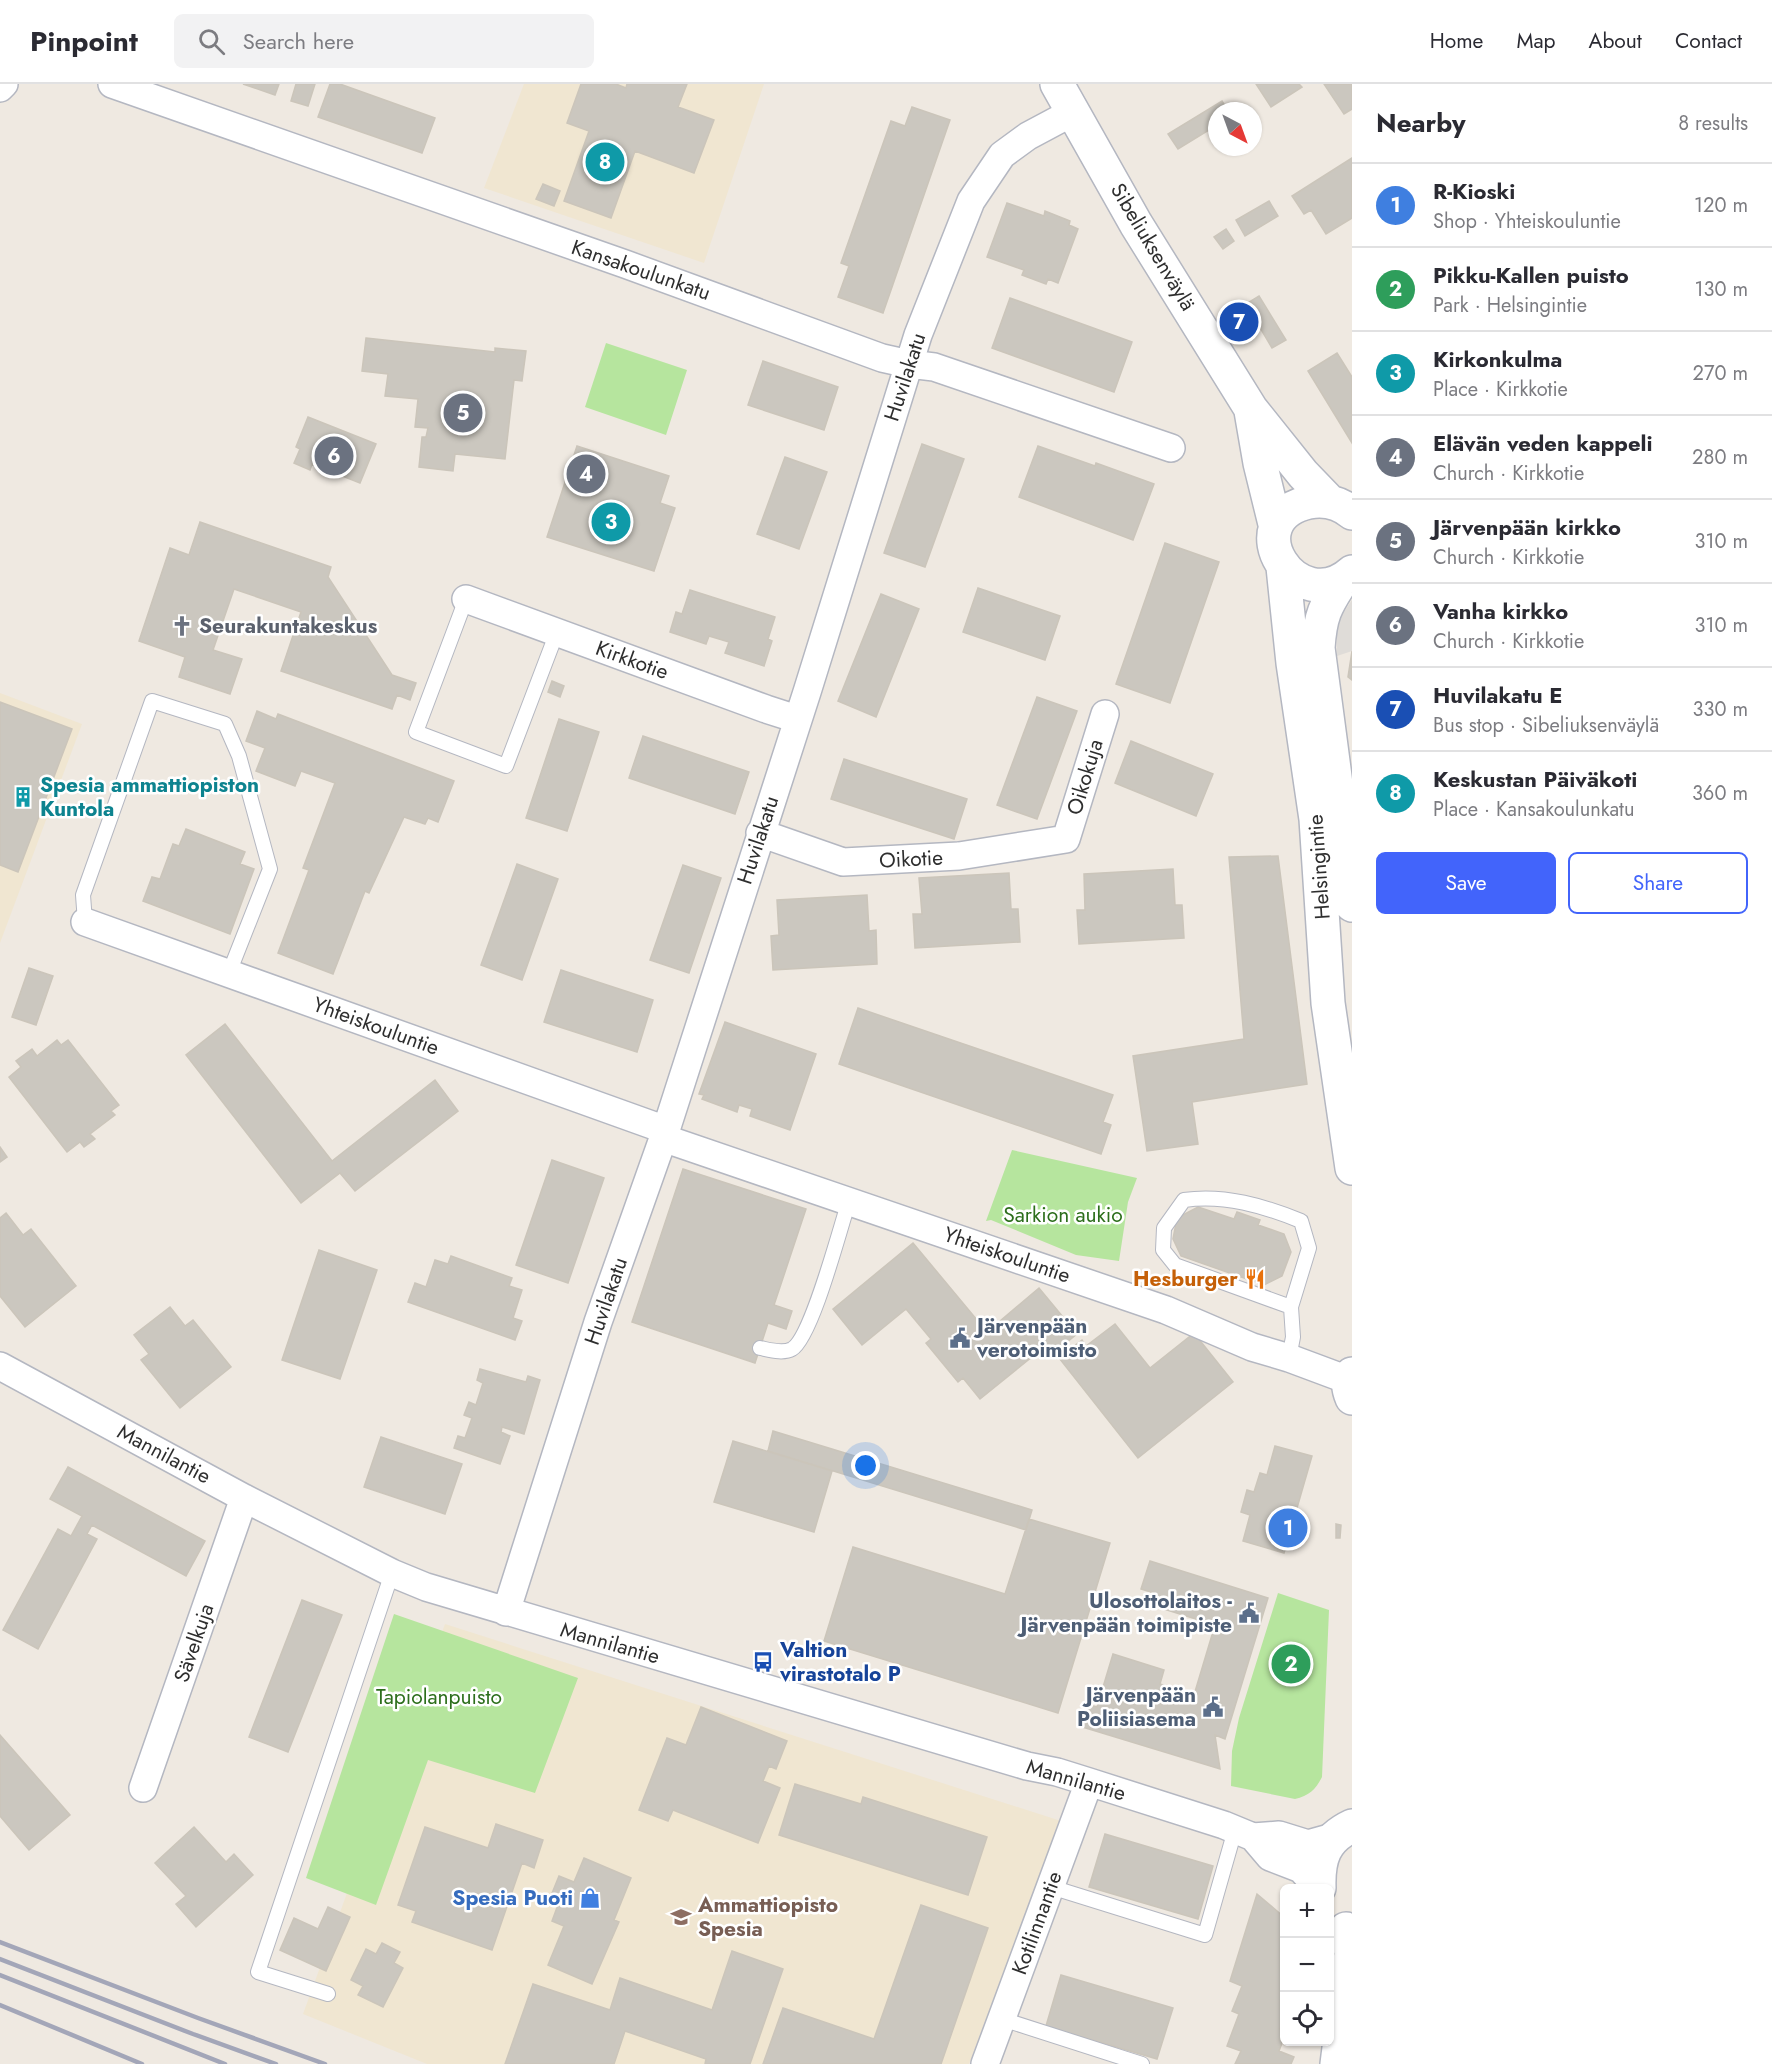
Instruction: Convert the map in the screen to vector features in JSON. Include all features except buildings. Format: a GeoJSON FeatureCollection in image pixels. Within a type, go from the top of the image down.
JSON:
{"type":"FeatureCollection","features":[{"type":"Feature","properties":{"kind":"main road","name":"Sibeliuksenväylä"},"geometry":{"type":"LineString","coordinates":[[1058,84],[1136,224],[1251,409],[1303,474],[1345,507]]}},
{"type":"Feature","properties":{"kind":"main road","name":"Sibeliuksenväylä"},"geometry":{"type":"LineString","coordinates":[[1251,409],[1260,463],[1275,524]]}},
{"type":"Feature","properties":{"kind":"main road"},"geometry":{"type":"LineString","coordinates":[[1275,524],[1286,512],[1299,505],[1315,501],[1345,507]]}},
{"type":"Feature","properties":{"kind":"main road","name":"Helsingintie"},"geometry":{"type":"LineString","coordinates":[[1275,524],[1275,548],[1283,567],[1293,663],[1316,819],[1328,1003],[1352,1168]]}},
{"type":"Feature","properties":{"kind":"main road"},"geometry":{"type":"LineString","coordinates":[[1283,567],[1297,579],[1316,585],[1330,584],[1347,576]]}},
{"type":"Feature","properties":{"kind":"main road","name":"Helsingintie"},"geometry":{"type":"LineString","coordinates":[[1347,576],[1325,606],[1319,627],[1318,648],[1349,861],[1352,905]]}},
{"type":"Feature","properties":{"kind":"main road"},"geometry":{"type":"LineString","coordinates":[[1319,1884],[1319,1869],[1323,1853],[1347,1826]]}},
{"type":"Feature","properties":{"kind":"main road"},"geometry":{"type":"LineString","coordinates":[[1337,2064],[1351,1953],[1342,1923]]}},
{"type":"Feature","properties":{"kind":"street"},"geometry":{"type":"LineString","coordinates":[[0,88],[4,84]]}},
{"type":"Feature","properties":{"kind":"street","name":"Kansakoulunkatu"},"geometry":{"type":"LineString","coordinates":[[112,84],[625,264],[882,358],[934,367],[1171,448]]}},
{"type":"Feature","properties":{"kind":"street","name":"Huvilakatu"},"geometry":{"type":"LineString","coordinates":[[506,1612],[598,1322],[665,1134],[909,364],[971,201],[1002,155],[1028,136],[1073,112]]}},
{"type":"Feature","properties":{"kind":"street","name":"Kirkkotie"},"geometry":{"type":"LineString","coordinates":[[466,599],[766,709],[797,718]]}},
{"type":"Feature","properties":{"kind":"street","name":"Oikokuja"},"geometry":{"type":"LineString","coordinates":[[1066,839],[1105,714]]}},
{"type":"Feature","properties":{"kind":"street","name":"Oikotie"},"geometry":{"type":"LineString","coordinates":[[760,833],[843,862],[959,856],[1066,839]]}},
{"type":"Feature","properties":{"kind":"street","name":"Yhteiskouluntie"},"geometry":{"type":"LineString","coordinates":[[85,922],[849,1201],[1166,1310],[1252,1347],[1289,1358],[1351,1384]]}},
{"type":"Feature","properties":{"kind":"street","name":"Mannilantie"},"geometry":{"type":"LineString","coordinates":[[0,1367],[244,1498],[392,1573],[426,1587],[1027,1766],[1057,1772],[1244,1834],[1279,1835],[1308,1844],[1347,1826]]}},
{"type":"Feature","properties":{"kind":"street","name":"Sävelkuja"},"geometry":{"type":"LineString","coordinates":[[143,1788],[244,1498]]}},
{"type":"Feature","properties":{"kind":"street","name":"Kotilinnantie"},"geometry":{"type":"LineString","coordinates":[[985,2064],[1089,1782]]}},
{"type":"Feature","properties":{"kind":"street","name":"Mannilantie"},"geometry":{"type":"LineString","coordinates":[[1244,1834],[1269,1857],[1301,1869],[1315,1884]]}},
{"type":"Feature","properties":{"kind":"lane"},"geometry":{"type":"LineString","coordinates":[[466,599],[416,732],[506,766],[557,632]]}},
{"type":"Feature","properties":{"kind":"lane"},"geometry":{"type":"LineString","coordinates":[[85,922],[83,895],[152,701],[225,724],[239,756],[270,868],[229,973]]}},
{"type":"Feature","properties":{"kind":"lane"},"geometry":{"type":"LineString","coordinates":[[1289,1358],[1293,1337],[1291,1307],[1309,1248],[1301,1221],[1266,1207],[1206,1197],[1184,1200],[1164,1228],[1163,1250],[1175,1265],[1291,1307]]}},
{"type":"Feature","properties":{"kind":"lane"},"geometry":{"type":"LineString","coordinates":[[760,1348],[782,1352],[792,1349],[804,1337],[813,1316],[849,1201]]}},
{"type":"Feature","properties":{"kind":"lane"},"geometry":{"type":"LineString","coordinates":[[328,1994],[258,1972],[392,1573]]}},
{"type":"Feature","properties":{"kind":"lane"},"geometry":{"type":"LineString","coordinates":[[1051,1887],[1205,1935],[1244,1834]]}},
{"type":"Feature","properties":{"kind":"lane"},"geometry":{"type":"LineString","coordinates":[[1002,2019],[1142,2064]]}},
{"type":"Feature","properties":{"kind":"shaded area"},"geometry":{"type":"Polygon","coordinates":[[[524,84],[764,84],[704,263],[484,188],[524,84]]]}},
{"type":"Feature","properties":{"kind":"shaded area"},"geometry":{"type":"Polygon","coordinates":[[[1352,600],[1352,651],[1337,656],[1337,622],[1352,600]]]}},
{"type":"Feature","properties":{"kind":"shaded area","name":"Spesia ammattiopiston Kuntola"},"geometry":{"type":"Polygon","coordinates":[[[0,693],[82,724],[0,943],[0,693]]]}},
{"type":"Feature","properties":{"kind":"shaded area","name":"Ammattiopisto Spesia"},"geometry":{"type":"Polygon","coordinates":[[[445,1624],[1061,1821],[969,2064],[427,2064],[303,2014],[445,1624]]]}},
{"type":"Feature","properties":{"kind":"green space"},"geometry":{"type":"Polygon","coordinates":[[[606,343],[687,370],[666,435],[585,407],[606,343]]]}},
{"type":"Feature","properties":{"kind":"green space","name":"Sarkion aukio"},"geometry":{"type":"Polygon","coordinates":[[[1012,1150],[1137,1178],[1128,1202],[1119,1261],[1076,1255],[991,1220],[986,1221],[1012,1150]]]}},
{"type":"Feature","properties":{"kind":"green space"},"geometry":{"type":"Polygon","coordinates":[[[1278,1593],[1329,1610],[1322,1777],[1312,1791],[1295,1799],[1231,1786],[1232,1751],[1239,1718],[1278,1593]]]}},
{"type":"Feature","properties":{"kind":"green space","name":"Tapiolanpuisto"},"geometry":{"type":"Polygon","coordinates":[[[394,1614],[578,1678],[535,1793],[428,1760],[376,1905],[306,1878],[394,1614]]]}},
{"type":"Feature","properties":{"kind":"railway"},"geometry":{"type":"LineString","coordinates":[[0,1942],[325,2064]]}},
{"type":"Feature","properties":{"kind":"railway"},"geometry":{"type":"LineString","coordinates":[[0,1959],[276,2064]]}},
{"type":"Feature","properties":{"kind":"railway"},"geometry":{"type":"LineString","coordinates":[[0,1975],[225,2064]]}},
{"type":"Feature","properties":{"kind":"railway"},"geometry":{"type":"LineString","coordinates":[[0,2005],[142,2064]]}},
{"type":"Feature","properties":{"kind":"place","name":"Keskustan Päiväkoti"},"geometry":{"type":"Point","coordinates":[605,162]}},
{"type":"Feature","properties":{"kind":"place","name":"Huvilakatu E"},"geometry":{"type":"Point","coordinates":[1239,322]}},
{"type":"Feature","properties":{"kind":"place","name":"Järvenpään kirkko"},"geometry":{"type":"Point","coordinates":[463,413]}},
{"type":"Feature","properties":{"kind":"place","name":"Vanha kirkko"},"geometry":{"type":"Point","coordinates":[334,456]}},
{"type":"Feature","properties":{"kind":"place","name":"Elävän veden kappeli"},"geometry":{"type":"Point","coordinates":[586,474]}},
{"type":"Feature","properties":{"kind":"place","name":"Kirkonkulma"},"geometry":{"type":"Point","coordinates":[611,522]}},
{"type":"Feature","properties":{"kind":"place","name":"Seurakuntakeskus"},"geometry":{"type":"Point","coordinates":[182,626]}},
{"type":"Feature","properties":{"kind":"place","name":"Spesia ammattiopiston Kuntola"},"geometry":{"type":"Point","coordinates":[23,797]}},
{"type":"Feature","properties":{"kind":"place","name":"Hesburger"},"geometry":{"type":"Point","coordinates":[1255,1279]}},
{"type":"Feature","properties":{"kind":"place","name":"Järvenpään verotoimisto"},"geometry":{"type":"Point","coordinates":[960,1338]}},
{"type":"Feature","properties":{"kind":"place","name":"R-Kioski"},"geometry":{"type":"Point","coordinates":[1288,1528]}},
{"type":"Feature","properties":{"kind":"place","name":"Ulosottolaitos - Järvenpään toimipiste"},"geometry":{"type":"Point","coordinates":[1249,1613]}},
{"type":"Feature","properties":{"kind":"place","name":"Valtion virastotalo P"},"geometry":{"type":"Point","coordinates":[763,1662]}},
{"type":"Feature","properties":{"kind":"place","name":"Pikku-Kallen puisto"},"geometry":{"type":"Point","coordinates":[1291,1664]}},
{"type":"Feature","properties":{"kind":"place","name":"Järvenpään Poliisiasema"},"geometry":{"type":"Point","coordinates":[1213,1707]}},
{"type":"Feature","properties":{"kind":"place","name":"Spesia Puoti"},"geometry":{"type":"Point","coordinates":[590,1898]}},
{"type":"Feature","properties":{"kind":"place","name":"Ammattiopisto Spesia"},"geometry":{"type":"Point","coordinates":[681,1917]}}]}
